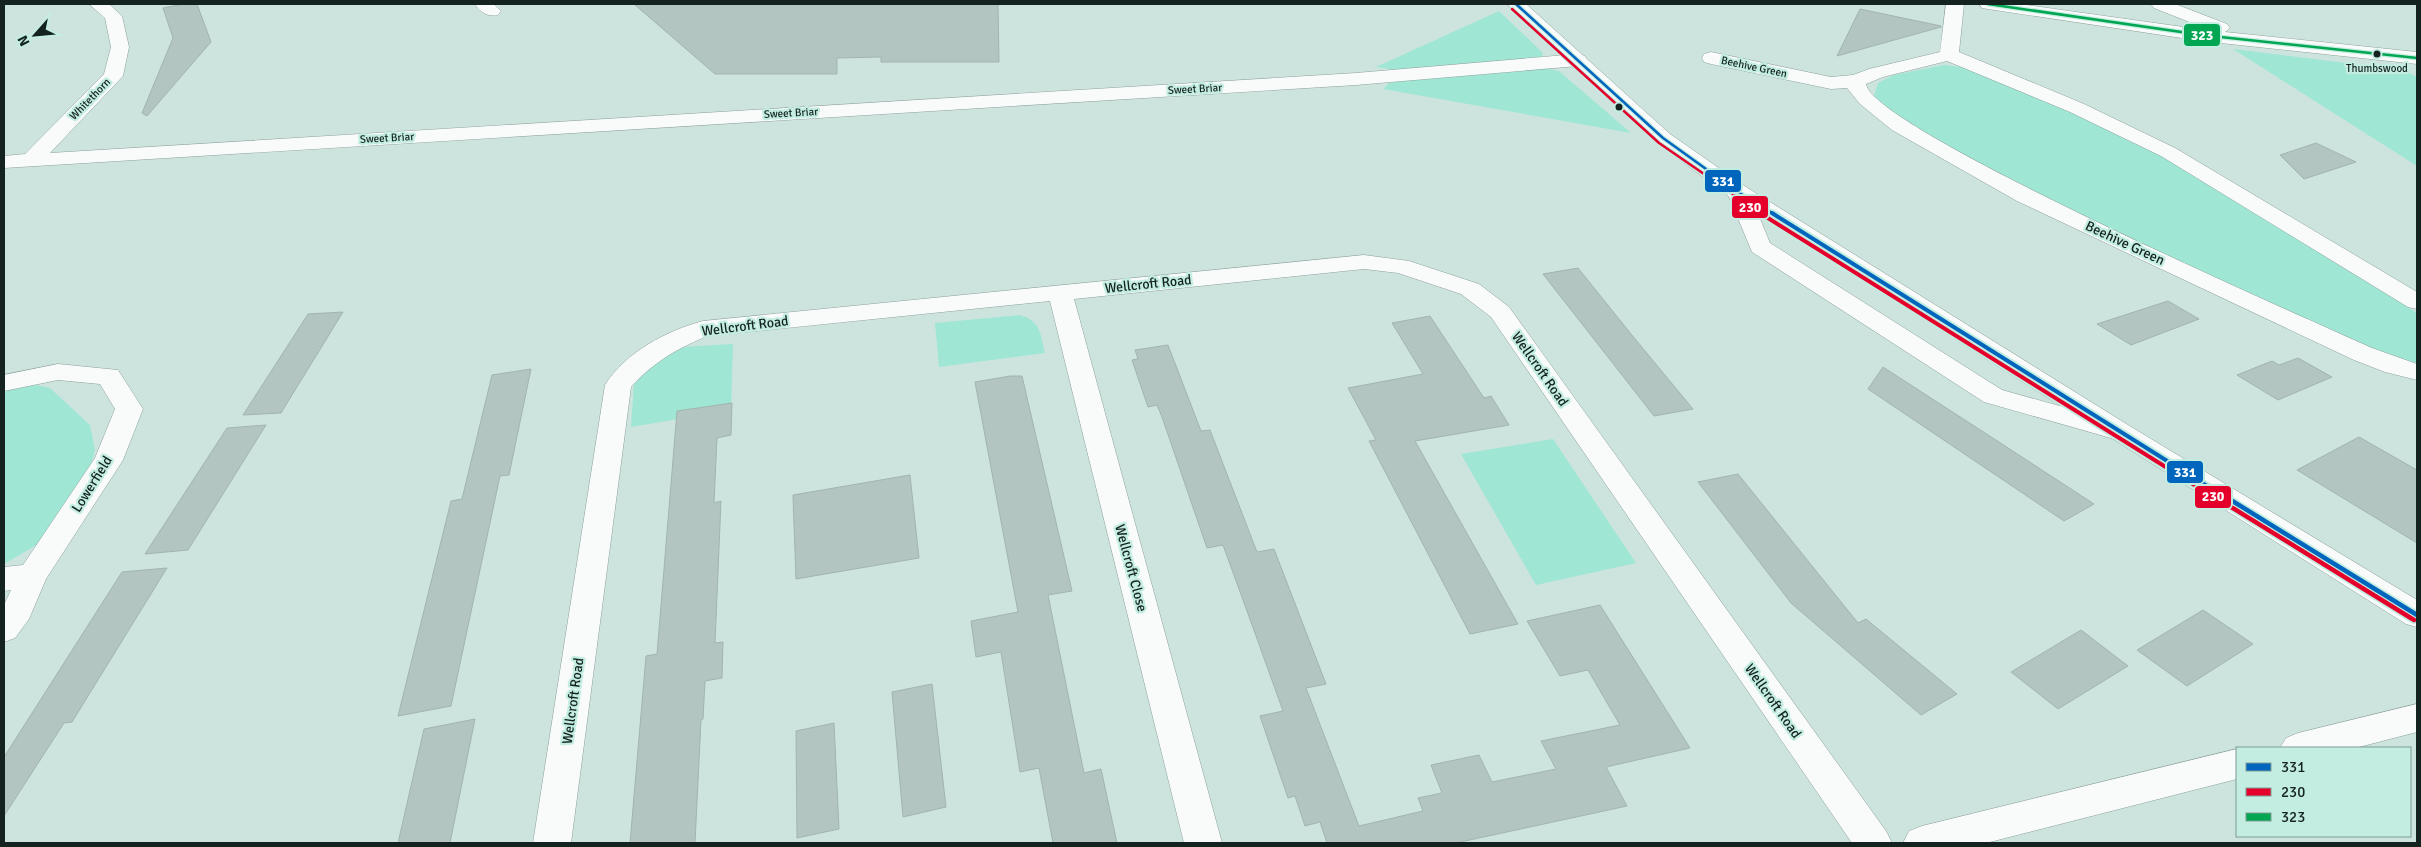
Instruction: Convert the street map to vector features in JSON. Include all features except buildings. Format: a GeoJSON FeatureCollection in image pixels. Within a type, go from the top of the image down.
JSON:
{"type":"FeatureCollection","features":[{"type":"Feature","properties":{"kind":"street","name":"Whitethorn"},"geometry":{"type":"LineString","coordinates":[[32,159],[113,76],[120,47],[113,16],[98,4]]}},
{"type":"Feature","properties":{"kind":"street"},"geometry":{"type":"LineString","coordinates":[[1516,4],[1663,138],[1738,192],[2118,431],[2417,615]]}},
{"type":"Feature","properties":{"kind":"street"},"geometry":{"type":"LineString","coordinates":[[1956,4],[1949,55],[2077,108],[2168,152],[2417,302]]}},
{"type":"Feature","properties":{"kind":"street"},"geometry":{"type":"LineString","coordinates":[[1988,4],[2259,44],[2417,58]]}},
{"type":"Feature","properties":{"kind":"street"},"geometry":{"type":"LineString","coordinates":[[2160,4],[2259,44]]}},
{"type":"Feature","properties":{"kind":"street","name":"Beehive Green"},"geometry":{"type":"LineString","coordinates":[[1711,58],[1831,83],[1856,81],[1876,73],[1949,55]]}},
{"type":"Feature","properties":{"kind":"street","name":"Sweet Briar"},"geometry":{"type":"LineString","coordinates":[[4,162],[1356,79],[1578,60]]}},
{"type":"Feature","properties":{"kind":"street","name":"Beehive Green"},"geometry":{"type":"LineString","coordinates":[[1856,81],[1857,89],[1867,100],[1899,126],[2025,196],[2363,354],[2394,366],[2417,372]]}},
{"type":"Feature","properties":{"kind":"street"},"geometry":{"type":"LineString","coordinates":[[1738,192],[1760,247],[1993,396],[2118,431]]}},
{"type":"Feature","properties":{"kind":"street","name":"Wellcroft Road"},"geometry":{"type":"LineString","coordinates":[[552,843],[618,384],[635,364],[677,339],[703,329],[1364,262],[1401,266],[1470,289],[1500,312],[1873,843]]}},
{"type":"Feature","properties":{"kind":"street","name":"Wellcroft Close"},"geometry":{"type":"LineString","coordinates":[[1060,293],[1202,843]]}},
{"type":"Feature","properties":{"kind":"street","name":"Lowerfield"},"geometry":{"type":"LineString","coordinates":[[4,383],[58,372],[109,376],[129,409],[109,460],[18,577],[18,610],[4,629]]}},
{"type":"Feature","properties":{"kind":"street"},"geometry":{"type":"LineString","coordinates":[[2302,747],[2417,718]]}},
{"type":"Feature","properties":{"kind":"street"},"geometry":{"type":"LineString","coordinates":[[1922,843],[2236,764]]}},
{"type":"Feature","properties":{"kind":"green space"},"geometry":{"type":"Polygon","coordinates":[[[1499,11],[1543,53],[1541,58],[1396,70],[1376,67],[1499,11]]]}},
{"type":"Feature","properties":{"kind":"green space"},"geometry":{"type":"Polygon","coordinates":[[[2233,49],[2403,70],[2417,77],[2417,166],[2233,49]]]}},
{"type":"Feature","properties":{"kind":"green space"},"geometry":{"type":"Polygon","coordinates":[[[1944,65],[1971,68],[2074,112],[2157,152],[2417,313],[2417,363],[2404,361],[2350,340],[2038,198],[1906,124],[1881,106],[1874,95],[1878,83],[1894,75],[1944,65]]]}},
{"type":"Feature","properties":{"kind":"green space"},"geometry":{"type":"Polygon","coordinates":[[[1544,68],[1559,71],[1631,133],[1383,89],[1389,83],[1401,81],[1544,68]]]}},
{"type":"Feature","properties":{"kind":"green space"},"geometry":{"type":"Polygon","coordinates":[[[1020,315],[1036,324],[1045,353],[939,367],[935,323],[1020,315]]]}},
{"type":"Feature","properties":{"kind":"green space"},"geometry":{"type":"Polygon","coordinates":[[[733,344],[731,410],[631,427],[634,384],[647,367],[682,347],[733,344]]]}},
{"type":"Feature","properties":{"kind":"green space"},"geometry":{"type":"Polygon","coordinates":[[[27,383],[50,388],[90,425],[95,450],[88,475],[47,539],[4,564],[4,387],[27,383]]]}},
{"type":"Feature","properties":{"kind":"green space"},"geometry":{"type":"Polygon","coordinates":[[[1553,439],[1636,563],[1536,585],[1461,454],[1553,439]]]}},
{"type":"Feature","properties":{"kind":"transit line","name":"331"},"geometry":{"type":"LineString","coordinates":[[1516,4],[1663,138],[1738,192],[2118,431],[2417,615]]}},
{"type":"Feature","properties":{"kind":"transit line","name":"323"},"geometry":{"type":"LineString","coordinates":[[1988,4],[2202,35],[2417,58]]}},
{"type":"Feature","properties":{"kind":"transit line","name":"230"},"geometry":{"type":"LineString","coordinates":[[1512,9],[1659,143],[1734,197],[2115,436],[2414,620]]}},
{"type":"Feature","properties":{"kind":"place","name":"Thumbswood"},"geometry":{"type":"Point","coordinates":[2377,54]}}]}
